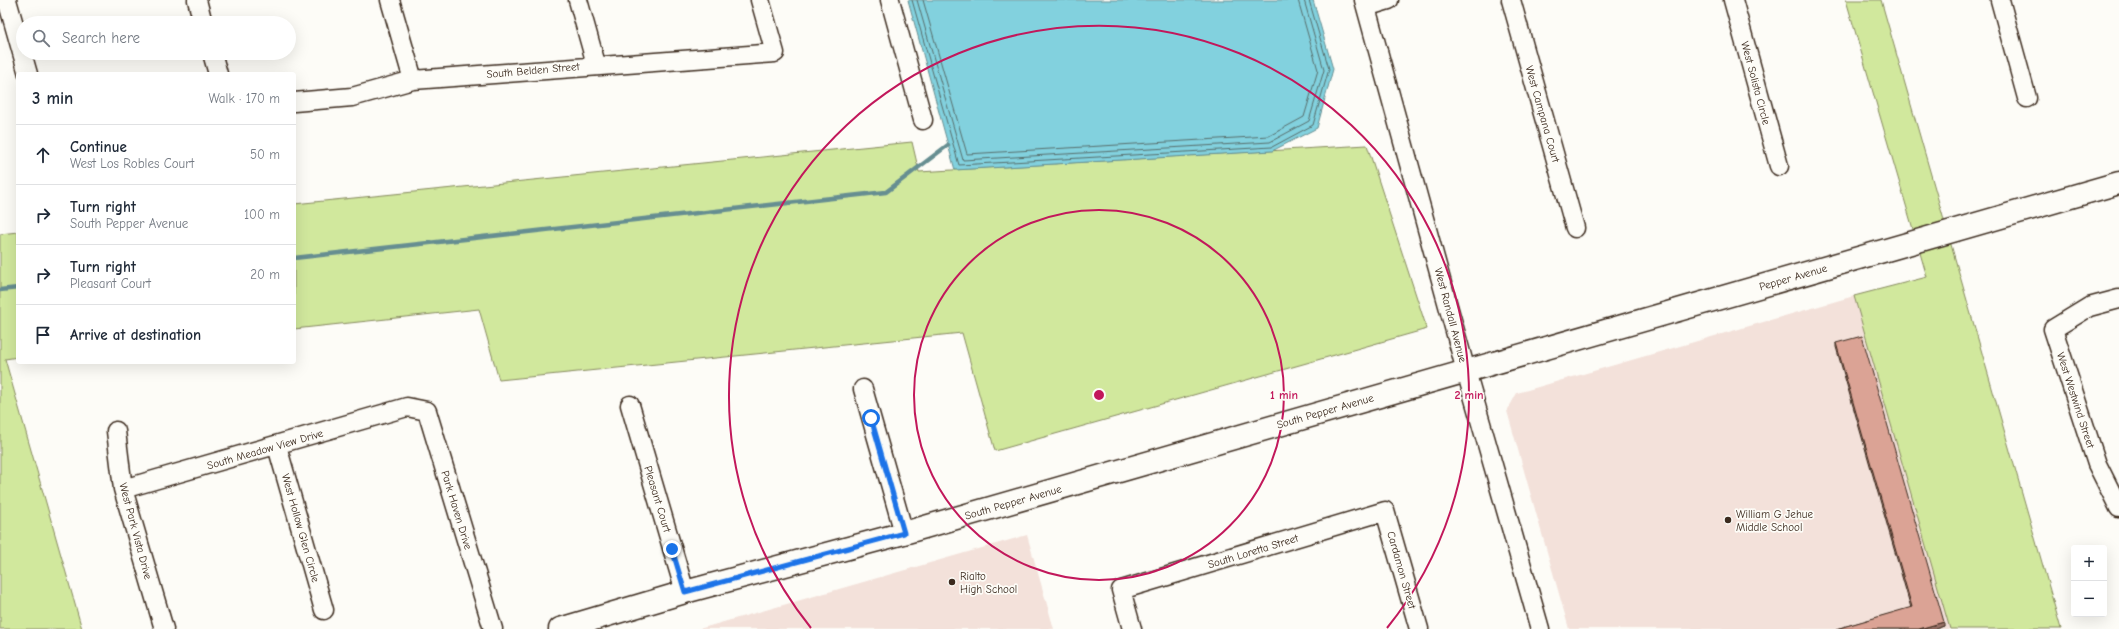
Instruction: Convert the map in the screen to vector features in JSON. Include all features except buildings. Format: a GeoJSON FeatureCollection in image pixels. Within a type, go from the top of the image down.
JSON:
{"type":"FeatureCollection","features":[{"type":"Feature","properties":{"kind":"main road","name":"Pepper Avenue"},"geometry":{"type":"LineString","coordinates":[[1466,370],[2119,183]]}},
{"type":"Feature","properties":{"kind":"main road","name":"South Pepper Avenue"},"geometry":{"type":"LineString","coordinates":[[560,629],[685,592],[904,533],[1466,370]]}},
{"type":"Feature","properties":{"kind":"street"},"geometry":{"type":"LineString","coordinates":[[7,0],[16,32]]}},
{"type":"Feature","properties":{"kind":"street"},"geometry":{"type":"LineString","coordinates":[[197,0],[201,16]]}},
{"type":"Feature","properties":{"kind":"street"},"geometry":{"type":"LineString","coordinates":[[390,0],[413,80]]}},
{"type":"Feature","properties":{"kind":"street"},"geometry":{"type":"LineString","coordinates":[[578,0],[596,64]]}},
{"type":"Feature","properties":{"kind":"street","name":"South Belden Street"},"geometry":{"type":"LineString","coordinates":[[296,102],[352,97],[413,80],[596,64],[775,53],[760,0]]}},
{"type":"Feature","properties":{"kind":"street"},"geometry":{"type":"LineString","coordinates":[[890,0],[923,120]]}},
{"type":"Feature","properties":{"kind":"street"},"geometry":{"type":"LineString","coordinates":[[1365,3],[1389,0]]}},
{"type":"Feature","properties":{"kind":"street","name":"West Campana Court"},"geometry":{"type":"LineString","coordinates":[[1511,0],[1575,228]]}},
{"type":"Feature","properties":{"kind":"street","name":"West Solista Circle"},"geometry":{"type":"LineString","coordinates":[[1733,0],[1779,166]]}},
{"type":"Feature","properties":{"kind":"street"},"geometry":{"type":"LineString","coordinates":[[2000,0],[2027,98]]}},
{"type":"Feature","properties":{"kind":"street","name":"West Randall Avenue"},"geometry":{"type":"LineString","coordinates":[[1365,3],[1466,370],[1540,629]]}},
{"type":"Feature","properties":{"kind":"street"},"geometry":{"type":"LineString","coordinates":[[24,60],[27,72]]}},
{"type":"Feature","properties":{"kind":"street"},"geometry":{"type":"LineString","coordinates":[[214,60],[217,72]]}},
{"type":"Feature","properties":{"kind":"street","name":"West Westwind Street"},"geometry":{"type":"LineString","coordinates":[[2119,299],[2089,307],[2053,329],[2097,464],[2119,508]]}},
{"type":"Feature","properties":{"kind":"street"},"geometry":{"type":"LineString","coordinates":[[863,388],[904,533]]}},
{"type":"Feature","properties":{"kind":"street","name":"Pleasant Court"},"geometry":{"type":"LineString","coordinates":[[630,405],[685,592]]}},
{"type":"Feature","properties":{"kind":"street","name":"South Meadow View Drive"},"geometry":{"type":"LineString","coordinates":[[123,489],[277,446],[407,407]]}},
{"type":"Feature","properties":{"kind":"street","name":"Park Haven Drive"},"geometry":{"type":"LineString","coordinates":[[407,407],[427,411],[493,629]]}},
{"type":"Feature","properties":{"kind":"street","name":"West Park Vista Drive"},"geometry":{"type":"LineString","coordinates":[[116,431],[123,489],[164,629]]}},
{"type":"Feature","properties":{"kind":"street","name":"West Hollow Glen Circle"},"geometry":{"type":"LineString","coordinates":[[277,446],[324,610]]}},
{"type":"Feature","properties":{"kind":"street","name":"South Loretta Street"},"geometry":{"type":"LineString","coordinates":[[1132,629],[1121,590],[1385,511]]}},
{"type":"Feature","properties":{"kind":"street","name":"Cardamon Street"},"geometry":{"type":"LineString","coordinates":[[1385,511],[1419,629]]}},
{"type":"Feature","properties":{"kind":"shaded area","name":"William G Jehue Middle School"},"geometry":{"type":"Polygon","coordinates":[[[1854,296],[1950,629],[1569,629],[1507,411],[1517,393],[1854,296]]]}},
{"type":"Feature","properties":{"kind":"shaded area","name":"Rialto High School"},"geometry":{"type":"Polygon","coordinates":[[[1027,535],[1054,629],[699,629],[1027,535]]]}},
{"type":"Feature","properties":{"kind":"green space"},"geometry":{"type":"Polygon","coordinates":[[[1846,0],[1881,0],[2061,629],[1950,629],[1854,296],[1927,277],[1846,0]]]}},
{"type":"Feature","properties":{"kind":"green space"},"geometry":{"type":"Polygon","coordinates":[[[912,142],[919,172],[1367,145],[1427,329],[995,451],[962,333],[499,380],[479,309],[296,329],[296,204],[912,142]]]}},
{"type":"Feature","properties":{"kind":"green space"},"geometry":{"type":"Polygon","coordinates":[[[16,232],[16,357],[5,359],[82,629],[0,629],[0,234],[16,232]]]}},
{"type":"Feature","properties":{"kind":"water"},"geometry":{"type":"Polygon","coordinates":[[[908,0],[1313,0],[1333,69],[1317,128],[1272,151],[955,170],[908,0]]]}},
{"type":"Feature","properties":{"kind":"waterway"},"geometry":{"type":"LineString","coordinates":[[296,258],[886,192],[948,145]]}},
{"type":"Feature","properties":{"kind":"waterway"},"geometry":{"type":"LineString","coordinates":[[0,290],[16,288]]}},
{"type":"Feature","properties":{"kind":"place","name":"William G Jehue Middle School"},"geometry":{"type":"Point","coordinates":[1728,520]}},
{"type":"Feature","properties":{"kind":"place","name":"Rialto High School"},"geometry":{"type":"Point","coordinates":[952,582]}},
{"type":"Feature","properties":{"kind":"route"},"geometry":{"type":"LineString","coordinates":[[672,549],[685,592],[904,533],[871,418]]}}]}
